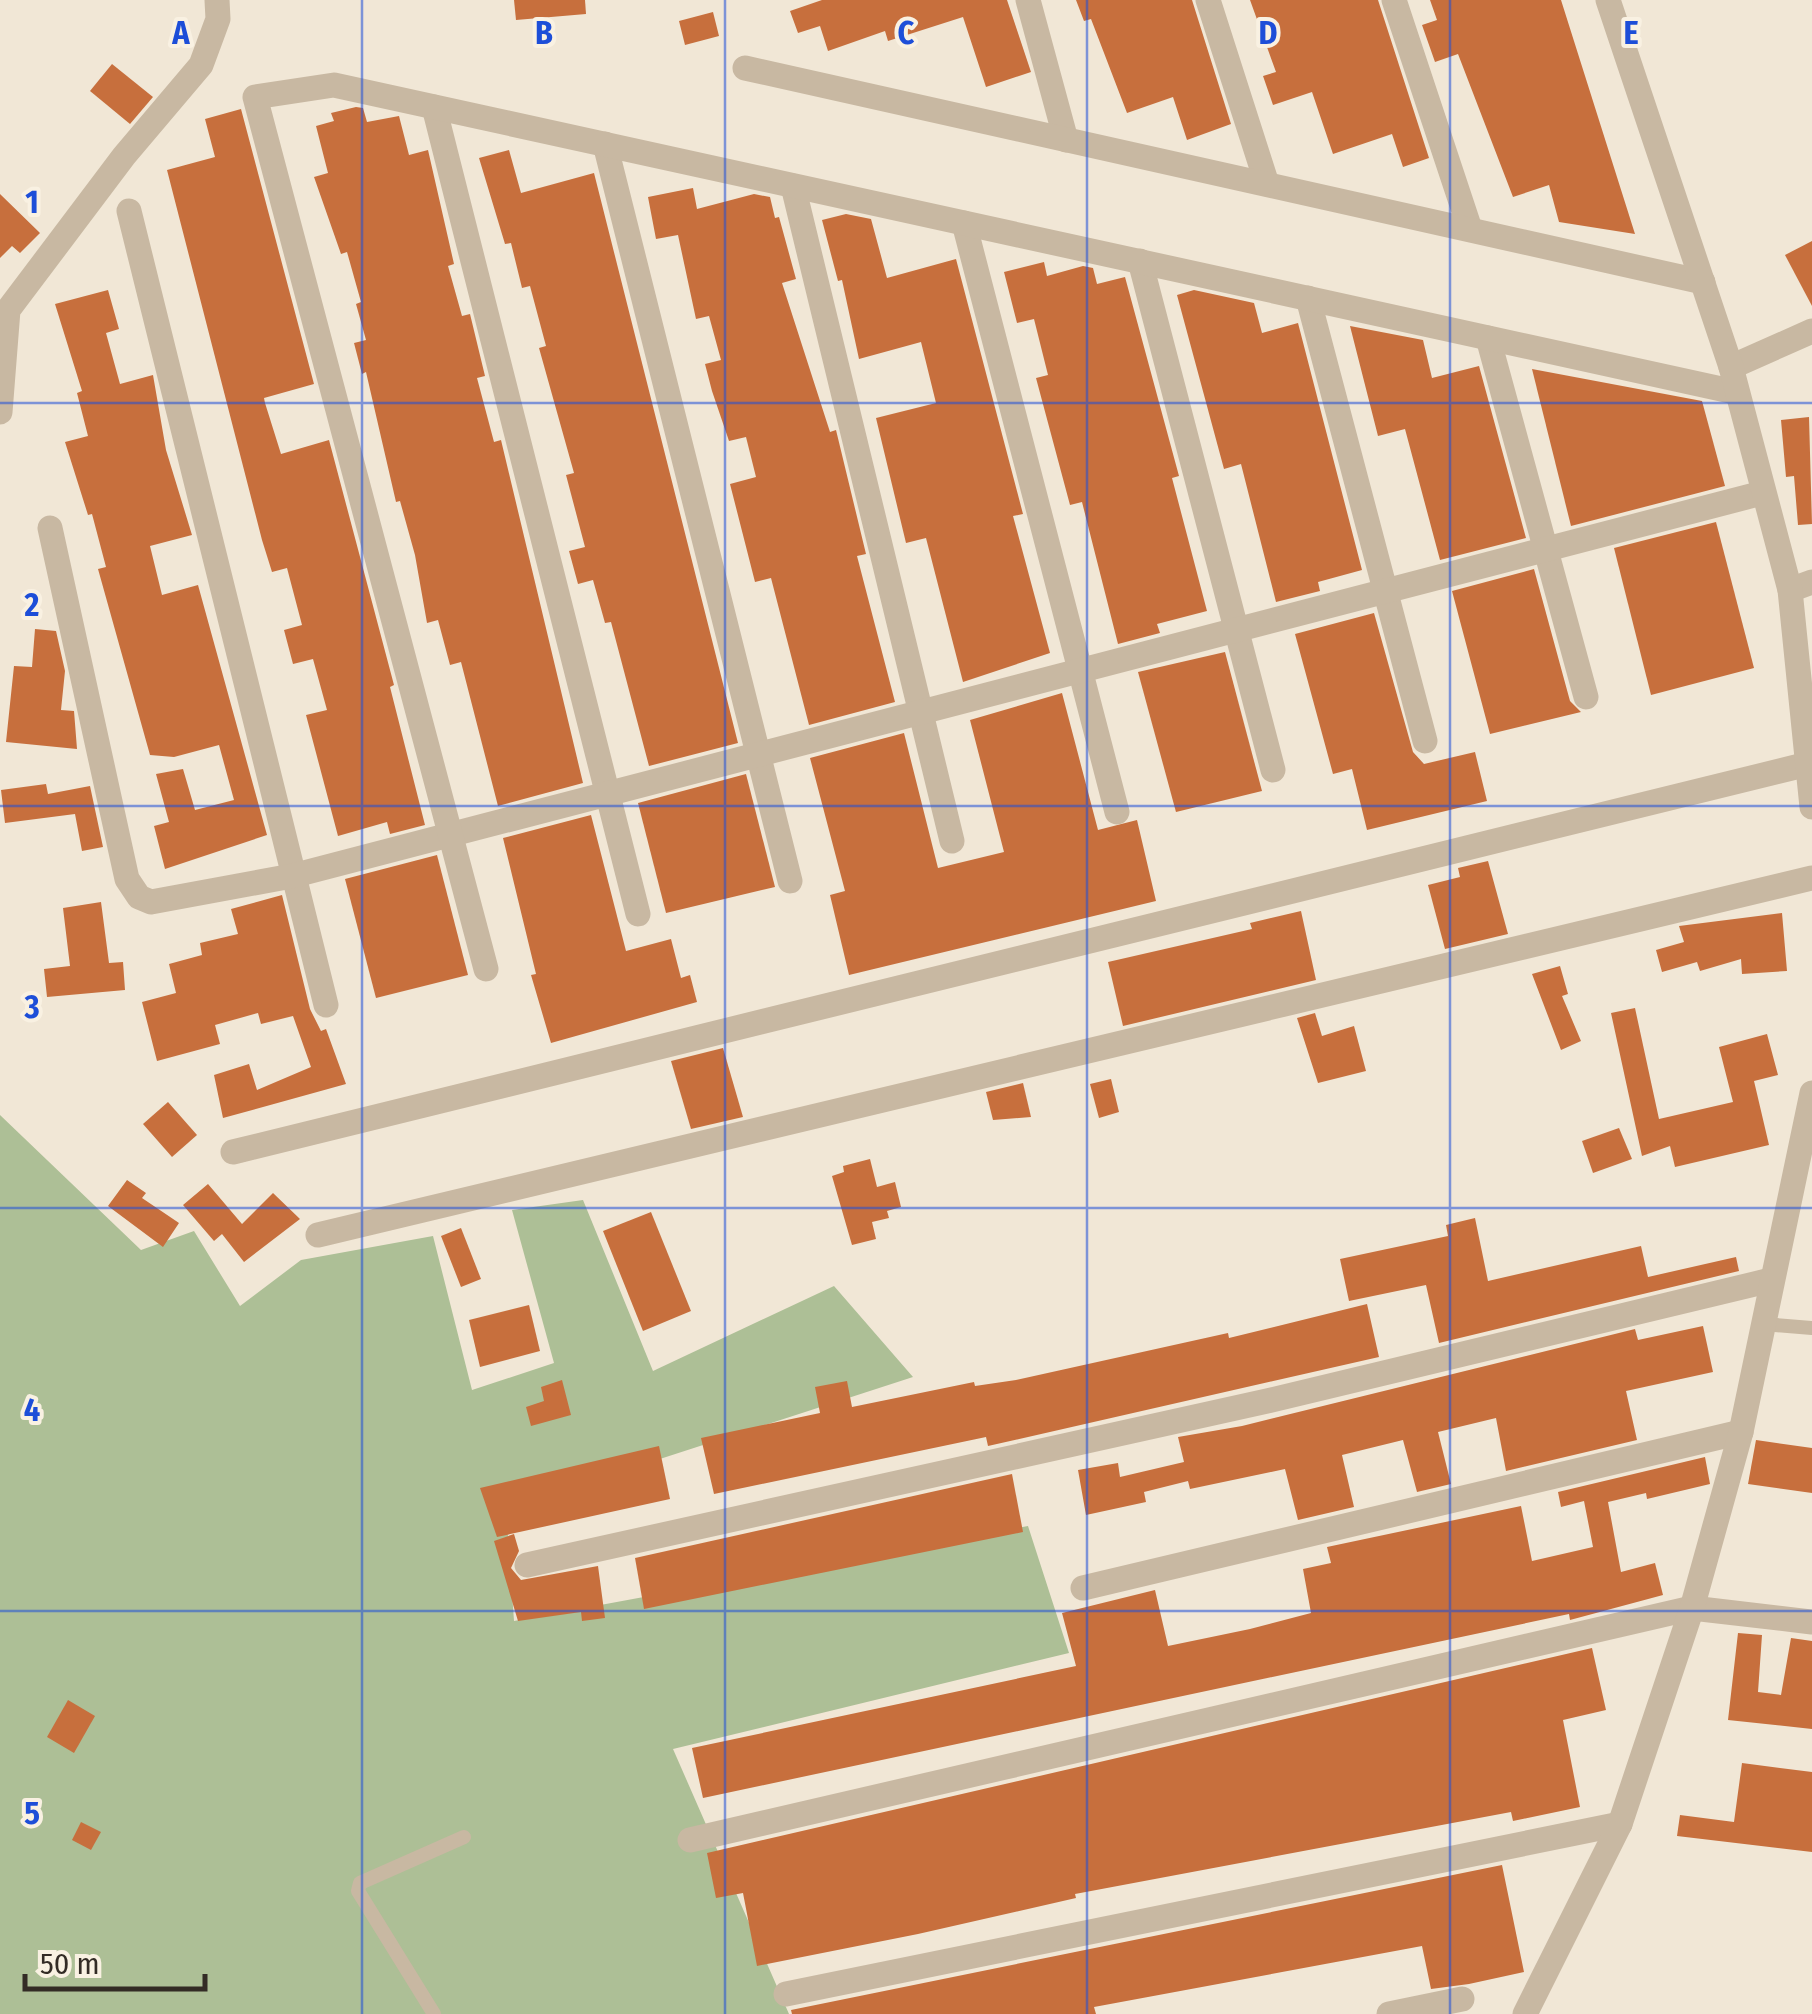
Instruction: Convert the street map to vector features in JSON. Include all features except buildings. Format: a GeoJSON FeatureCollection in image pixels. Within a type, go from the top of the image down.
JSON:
{"type":"FeatureCollection","features":[{"type":"Feature","properties":{"kind":"street"},"geometry":{"type":"LineString","coordinates":[[0,412],[8,310],[124,156],[200,65],[218,19],[217,0]]}},
{"type":"Feature","properties":{"kind":"street"},"geometry":{"type":"LineString","coordinates":[[1028,0],[1066,140]]}},
{"type":"Feature","properties":{"kind":"street"},"geometry":{"type":"LineString","coordinates":[[1208,0],[1267,184]]}},
{"type":"Feature","properties":{"kind":"street"},"geometry":{"type":"LineString","coordinates":[[1394,0],[1470,229]]}},
{"type":"Feature","properties":{"kind":"street"},"geometry":{"type":"LineString","coordinates":[[1608,0],[1733,380],[1762,493],[1801,586],[1812,807]]}},
{"type":"Feature","properties":{"kind":"street"},"geometry":{"type":"LineString","coordinates":[[745,68],[1702,282]]}},
{"type":"Feature","properties":{"kind":"street"},"geometry":{"type":"LineString","coordinates":[[486,970],[255,97],[334,85],[1488,338],[1733,380],[1812,331]]}},
{"type":"Feature","properties":{"kind":"street"},"geometry":{"type":"LineString","coordinates":[[434,107],[638,914]]}},
{"type":"Feature","properties":{"kind":"street"},"geometry":{"type":"LineString","coordinates":[[606,144],[790,881]]}},
{"type":"Feature","properties":{"kind":"street"},"geometry":{"type":"LineString","coordinates":[[793,186],[952,840]]}},
{"type":"Feature","properties":{"kind":"street"},"geometry":{"type":"LineString","coordinates":[[129,211],[326,1005]]}},
{"type":"Feature","properties":{"kind":"street"},"geometry":{"type":"LineString","coordinates":[[964,223],[1117,812]]}},
{"type":"Feature","properties":{"kind":"street"},"geometry":{"type":"LineString","coordinates":[[1140,261],[1273,770]]}},
{"type":"Feature","properties":{"kind":"street"},"geometry":{"type":"LineString","coordinates":[[1308,298],[1382,594],[1425,741]]}},
{"type":"Feature","properties":{"kind":"street"},"geometry":{"type":"LineString","coordinates":[[1488,338],[1586,698]]}},
{"type":"Feature","properties":{"kind":"street"},"geometry":{"type":"LineString","coordinates":[[50,528],[132,889],[151,902],[292,876],[1762,493]]}},
{"type":"Feature","properties":{"kind":"street"},"geometry":{"type":"LineString","coordinates":[[233,1152],[1808,764]]}},
{"type":"Feature","properties":{"kind":"street"},"geometry":{"type":"LineString","coordinates":[[318,1235],[1812,878]]}},
{"type":"Feature","properties":{"kind":"street"},"geometry":{"type":"LineString","coordinates":[[1525,2014],[1620,1824],[1692,1608],[1741,1432],[1771,1280],[1804,1172],[1812,1093]]}},
{"type":"Feature","properties":{"kind":"street"},"geometry":{"type":"LineString","coordinates":[[527,1565],[1267,1401],[1771,1280]]}},
{"type":"Feature","properties":{"kind":"street"},"geometry":{"type":"LineString","coordinates":[[1083,1588],[1741,1432]]}},
{"type":"Feature","properties":{"kind":"street"},"geometry":{"type":"LineString","coordinates":[[690,1840],[1692,1608],[1812,1622]]}},
{"type":"Feature","properties":{"kind":"street"},"geometry":{"type":"LineString","coordinates":[[786,1994],[1620,1824]]}},
{"type":"Feature","properties":{"kind":"street"},"geometry":{"type":"LineString","coordinates":[[1389,2014],[1462,1999]]}},
{"type":"Feature","properties":{"kind":"lane"},"geometry":{"type":"LineString","coordinates":[[1762,1324],[1812,1328]]}},
{"type":"Feature","properties":{"kind":"lane"},"geometry":{"type":"LineString","coordinates":[[434,2014],[358,1891],[360,1883],[464,1838]]}},
{"type":"Feature","properties":{"kind":"green space"},"geometry":{"type":"Polygon","coordinates":[[[0,1115],[141,1250],[194,1231],[240,1306],[301,1260],[433,1236],[472,1390],[554,1363],[512,1210],[583,1200],[653,1371],[834,1286],[913,1377],[506,1509],[514,1621],[1028,1526],[1069,1653],[673,1749],[789,2014],[0,2014],[0,1115]]]}}]}
